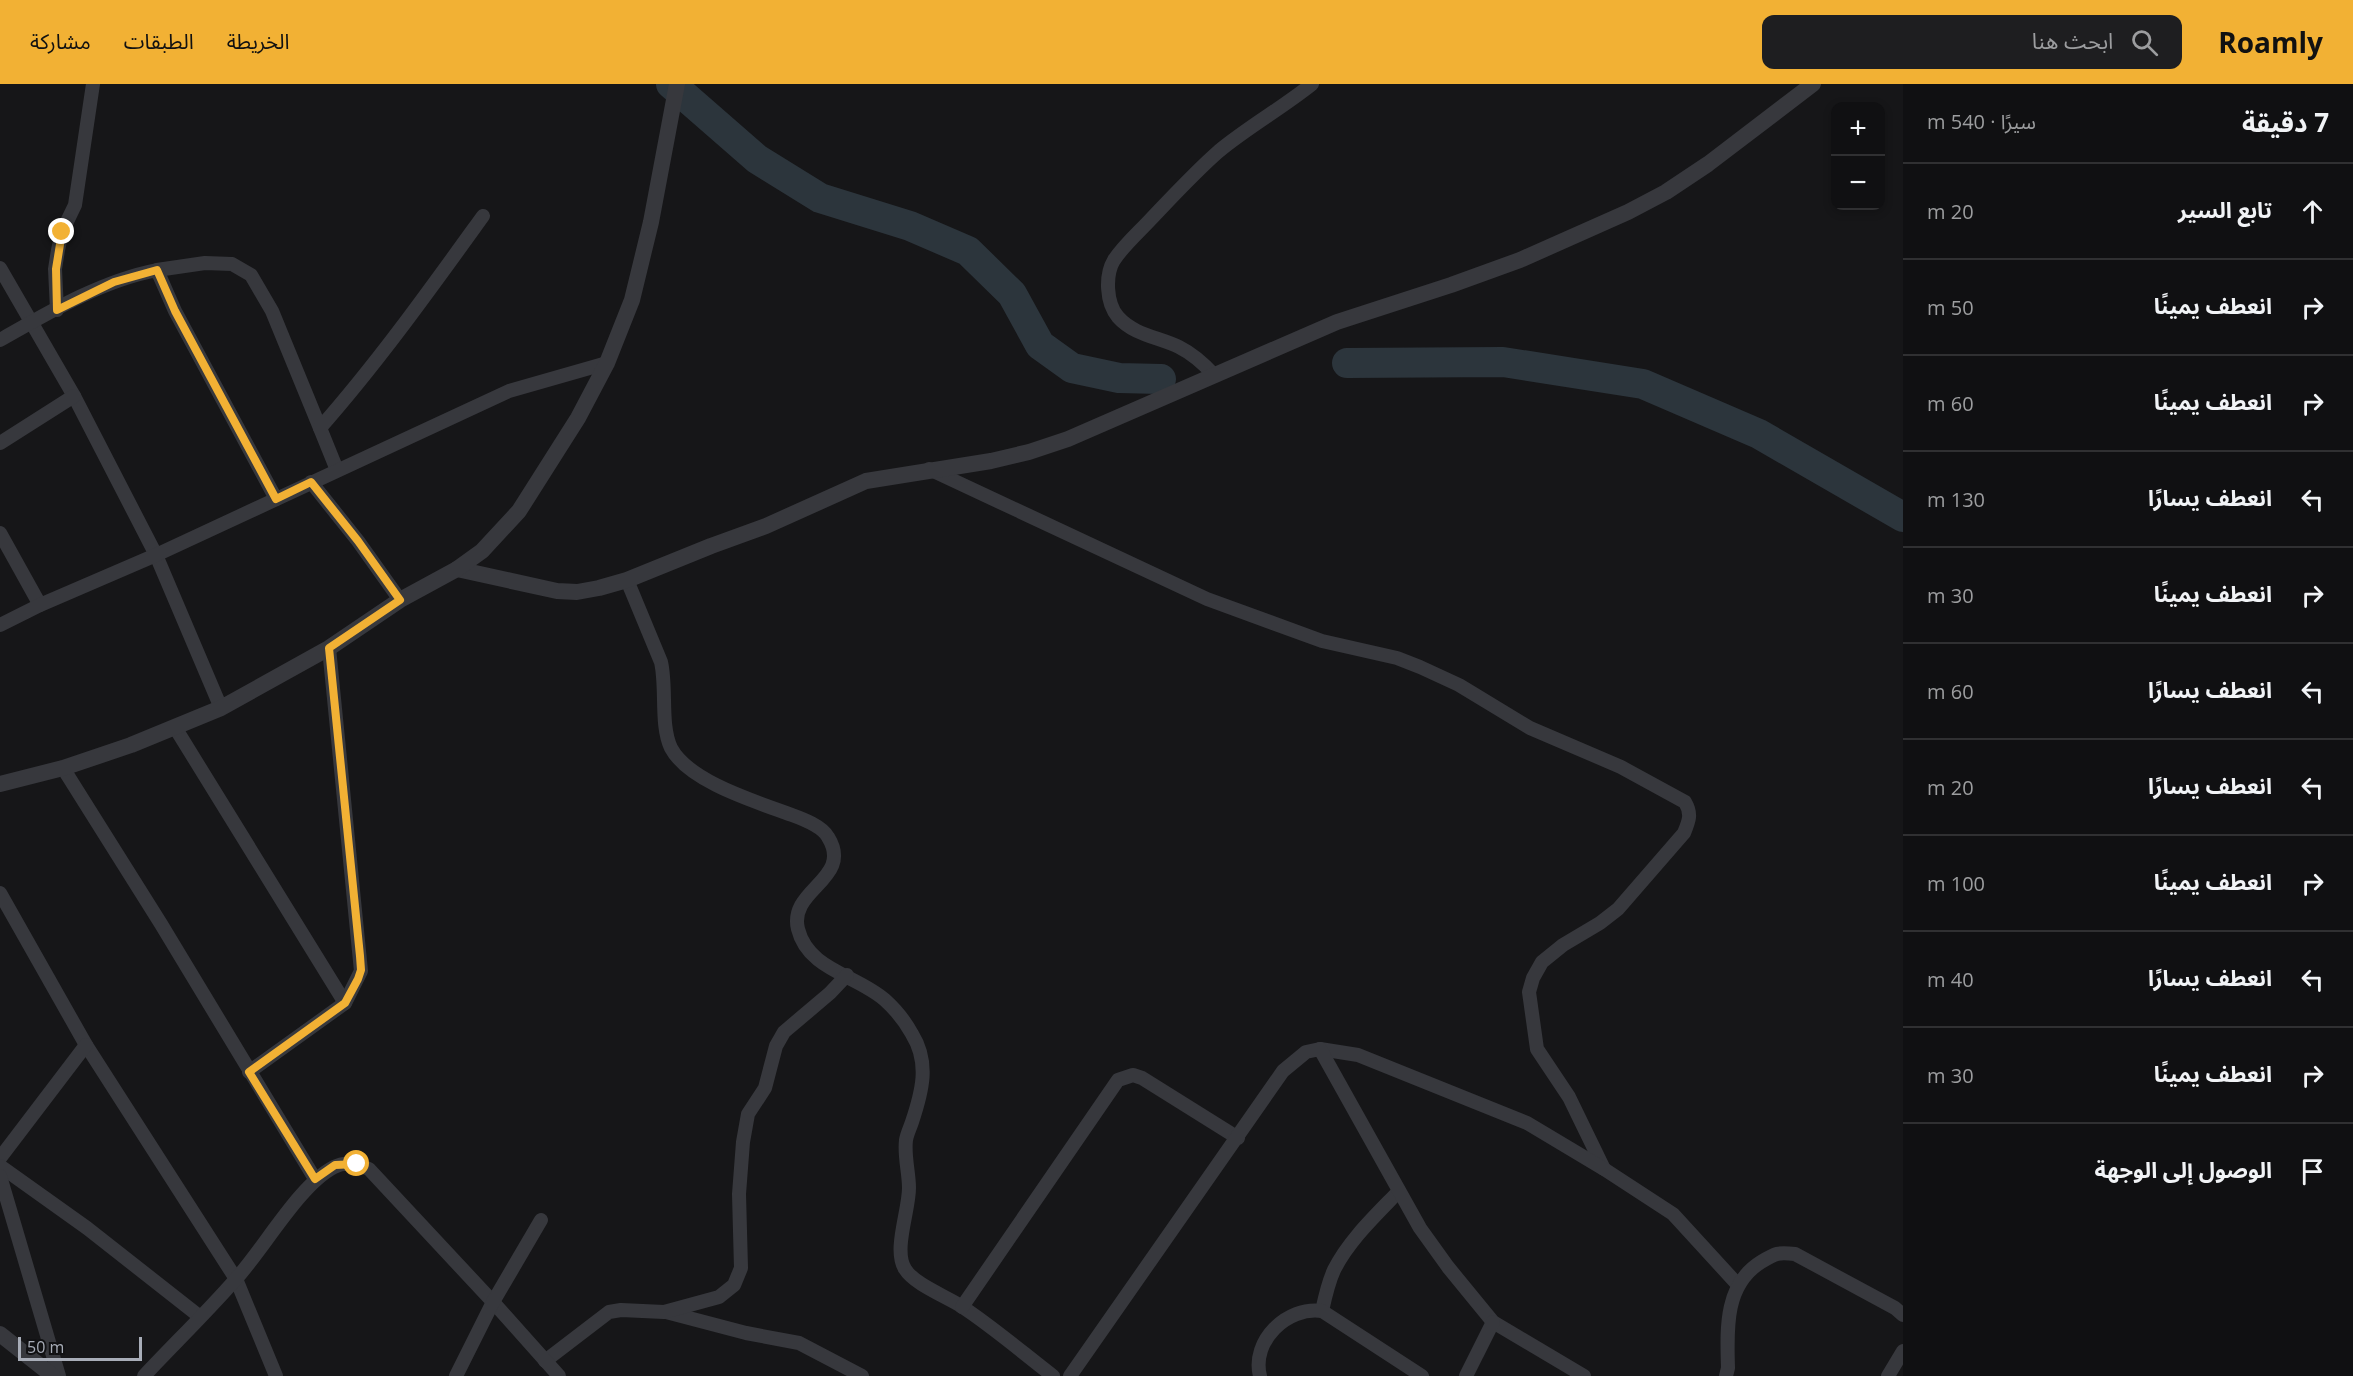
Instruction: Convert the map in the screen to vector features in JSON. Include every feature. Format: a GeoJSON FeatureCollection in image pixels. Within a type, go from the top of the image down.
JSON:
{"type":"FeatureCollection","features":[{"type":"Feature","properties":{"kind":"street"},"geometry":{"type":"LineString","coordinates":[[57,310],[58,250],[62,232],[75,205],[93,84]]}},
{"type":"Feature","properties":{"kind":"street"},"geometry":{"type":"LineString","coordinates":[[0,784],[63,768],[176,729],[221,708],[329,648],[400,600],[457,569],[482,551],[519,511],[578,418],[607,363],[632,300],[651,222],[677,84]]}},
{"type":"Feature","properties":{"kind":"street"},"geometry":{"type":"LineString","coordinates":[[1214,375],[1202,362],[1186,351],[1139,332],[1118,317],[1110,297],[1109,279],[1112,267],[1124,248],[1220,150],[1312,84]]}},
{"type":"Feature","properties":{"kind":"street"},"geometry":{"type":"LineString","coordinates":[[457,569],[557,591],[588,590],[627,580],[766,526],[866,482],[991,461],[1068,439],[1337,322],[1520,260],[1628,212],[1666,192],[1708,164],[1813,84]]}},
{"type":"Feature","properties":{"kind":"street"},"geometry":{"type":"LineString","coordinates":[[320,428],[417,307],[483,216]]}},
{"type":"Feature","properties":{"kind":"street"},"geometry":{"type":"LineString","coordinates":[[0,340],[33,321],[114,282],[157,270],[205,263],[232,264],[251,274],[272,311],[337,470]]}},
{"type":"Feature","properties":{"kind":"street"},"geometry":{"type":"LineString","coordinates":[[0,267],[74,396],[156,555],[221,708]]}},
{"type":"Feature","properties":{"kind":"street"},"geometry":{"type":"LineString","coordinates":[[157,270],[175,311],[276,499]]}},
{"type":"Feature","properties":{"kind":"street"},"geometry":{"type":"LineString","coordinates":[[0,625],[39,605],[156,555],[509,391],[607,363]]}},
{"type":"Feature","properties":{"kind":"street"},"geometry":{"type":"LineString","coordinates":[[0,443],[74,396]]}},
{"type":"Feature","properties":{"kind":"street"},"geometry":{"type":"LineString","coordinates":[[929,470],[1207,599],[1322,641],[1397,658],[1420,667],[1459,685],[1530,728],[1621,767],[1685,802],[1690,809],[1690,818],[1684,833],[1618,909],[1600,923],[1563,945],[1542,962],[1533,978],[1529,992],[1537,1049],[1569,1097],[1604,1169]]}},
{"type":"Feature","properties":{"kind":"street"},"geometry":{"type":"LineString","coordinates":[[311,482],[358,541],[400,600]]}},
{"type":"Feature","properties":{"kind":"street"},"geometry":{"type":"LineString","coordinates":[[0,533],[39,605]]}},
{"type":"Feature","properties":{"kind":"street"},"geometry":{"type":"LineString","coordinates":[[627,580],[661,662],[664,675],[666,729],[672,750],[710,782],[801,818],[827,834],[833,850],[832,866],[827,877],[802,901],[797,920],[802,942],[820,962],[847,975],[885,1000],[912,1034],[921,1053],[924,1072],[922,1089],[906,1137],[904,1153],[909,1189],[901,1244],[902,1263],[907,1272],[915,1278],[962,1307],[1053,1376]]}},
{"type":"Feature","properties":{"kind":"street"},"geometry":{"type":"LineString","coordinates":[[249,1072],[345,1003],[361,970],[329,648]]}},
{"type":"Feature","properties":{"kind":"street"},"geometry":{"type":"LineString","coordinates":[[176,729],[345,1003]]}},
{"type":"Feature","properties":{"kind":"street"},"geometry":{"type":"LineString","coordinates":[[63,768],[161,924],[315,1179]]}},
{"type":"Feature","properties":{"kind":"street"},"geometry":{"type":"LineString","coordinates":[[0,893],[86,1045],[236,1279],[276,1376]]}},
{"type":"Feature","properties":{"kind":"street"},"geometry":{"type":"LineString","coordinates":[[664,1312],[719,1297],[734,1285],[741,1268],[739,1194],[743,1142],[748,1114],[765,1088],[776,1046],[784,1032],[830,993],[847,975]]}},
{"type":"Feature","properties":{"kind":"street"},"geometry":{"type":"LineString","coordinates":[[0,1158],[86,1045]]}},
{"type":"Feature","properties":{"kind":"street"},"geometry":{"type":"LineString","coordinates":[[1320,1049],[1427,1238],[1492,1322],[1584,1376]]}},
{"type":"Feature","properties":{"kind":"street"},"geometry":{"type":"LineString","coordinates":[[1070,1376],[1283,1071],[1306,1052],[1320,1049],[1358,1055],[1527,1123],[1673,1214],[1738,1285]]}},
{"type":"Feature","properties":{"kind":"street"},"geometry":{"type":"LineString","coordinates":[[962,1307],[1118,1080],[1133,1075],[1142,1078],[1238,1138]]}},
{"type":"Feature","properties":{"kind":"street"},"geometry":{"type":"LineString","coordinates":[[144,1376],[236,1279],[315,1179],[335,1165],[357,1164],[369,1169],[559,1376]]}},
{"type":"Feature","properties":{"kind":"street"},"geometry":{"type":"LineString","coordinates":[[0,1166],[87,1228],[199,1316]]}},
{"type":"Feature","properties":{"kind":"street"},"geometry":{"type":"LineString","coordinates":[[0,1176],[59,1376]]}},
{"type":"Feature","properties":{"kind":"street"},"geometry":{"type":"LineString","coordinates":[[1322,1311],[1334,1270],[1368,1222],[1399,1191]]}},
{"type":"Feature","properties":{"kind":"street"},"geometry":{"type":"LineString","coordinates":[[456,1376],[493,1302],[541,1220]]}},
{"type":"Feature","properties":{"kind":"street"},"geometry":{"type":"LineString","coordinates":[[1726,1376],[1728,1313],[1738,1285],[1751,1268],[1778,1252],[1796,1254],[1895,1308],[1903,1315]]}},
{"type":"Feature","properties":{"kind":"street"},"geometry":{"type":"LineString","coordinates":[[545,1361],[609,1312],[621,1310],[664,1312],[799,1343],[862,1376]]}},
{"type":"Feature","properties":{"kind":"street"},"geometry":{"type":"LineString","coordinates":[[1260,1376],[1261,1347],[1272,1330],[1286,1319],[1305,1310],[1322,1311],[1422,1376]]}},
{"type":"Feature","properties":{"kind":"street"},"geometry":{"type":"LineString","coordinates":[[1466,1376],[1492,1322]]}},
{"type":"Feature","properties":{"kind":"street"},"geometry":{"type":"LineString","coordinates":[[0,1335],[53,1376]]}},
{"type":"Feature","properties":{"kind":"street"},"geometry":{"type":"LineString","coordinates":[[1888,1376],[1903,1351]]}},
{"type":"Feature","properties":{"kind":"waterway"},"geometry":{"type":"LineString","coordinates":[[671,84],[757,159],[820,198],[910,226],[968,251],[1012,294],[1040,345],[1072,368],[1119,378],[1161,379]]}},
{"type":"Feature","properties":{"kind":"waterway"},"geometry":{"type":"LineString","coordinates":[[1347,363],[1503,362],[1643,384],[1759,434],[1903,517]]}},
{"type":"Feature","properties":{"kind":"route"},"geometry":{"type":"LineString","coordinates":[[62,232],[56,269],[57,310],[126,277],[157,270],[175,311],[276,499],[311,482],[358,541],[400,600],[329,648],[361,970],[345,1003],[249,1072],[315,1179],[335,1165],[357,1164]]}}]}
